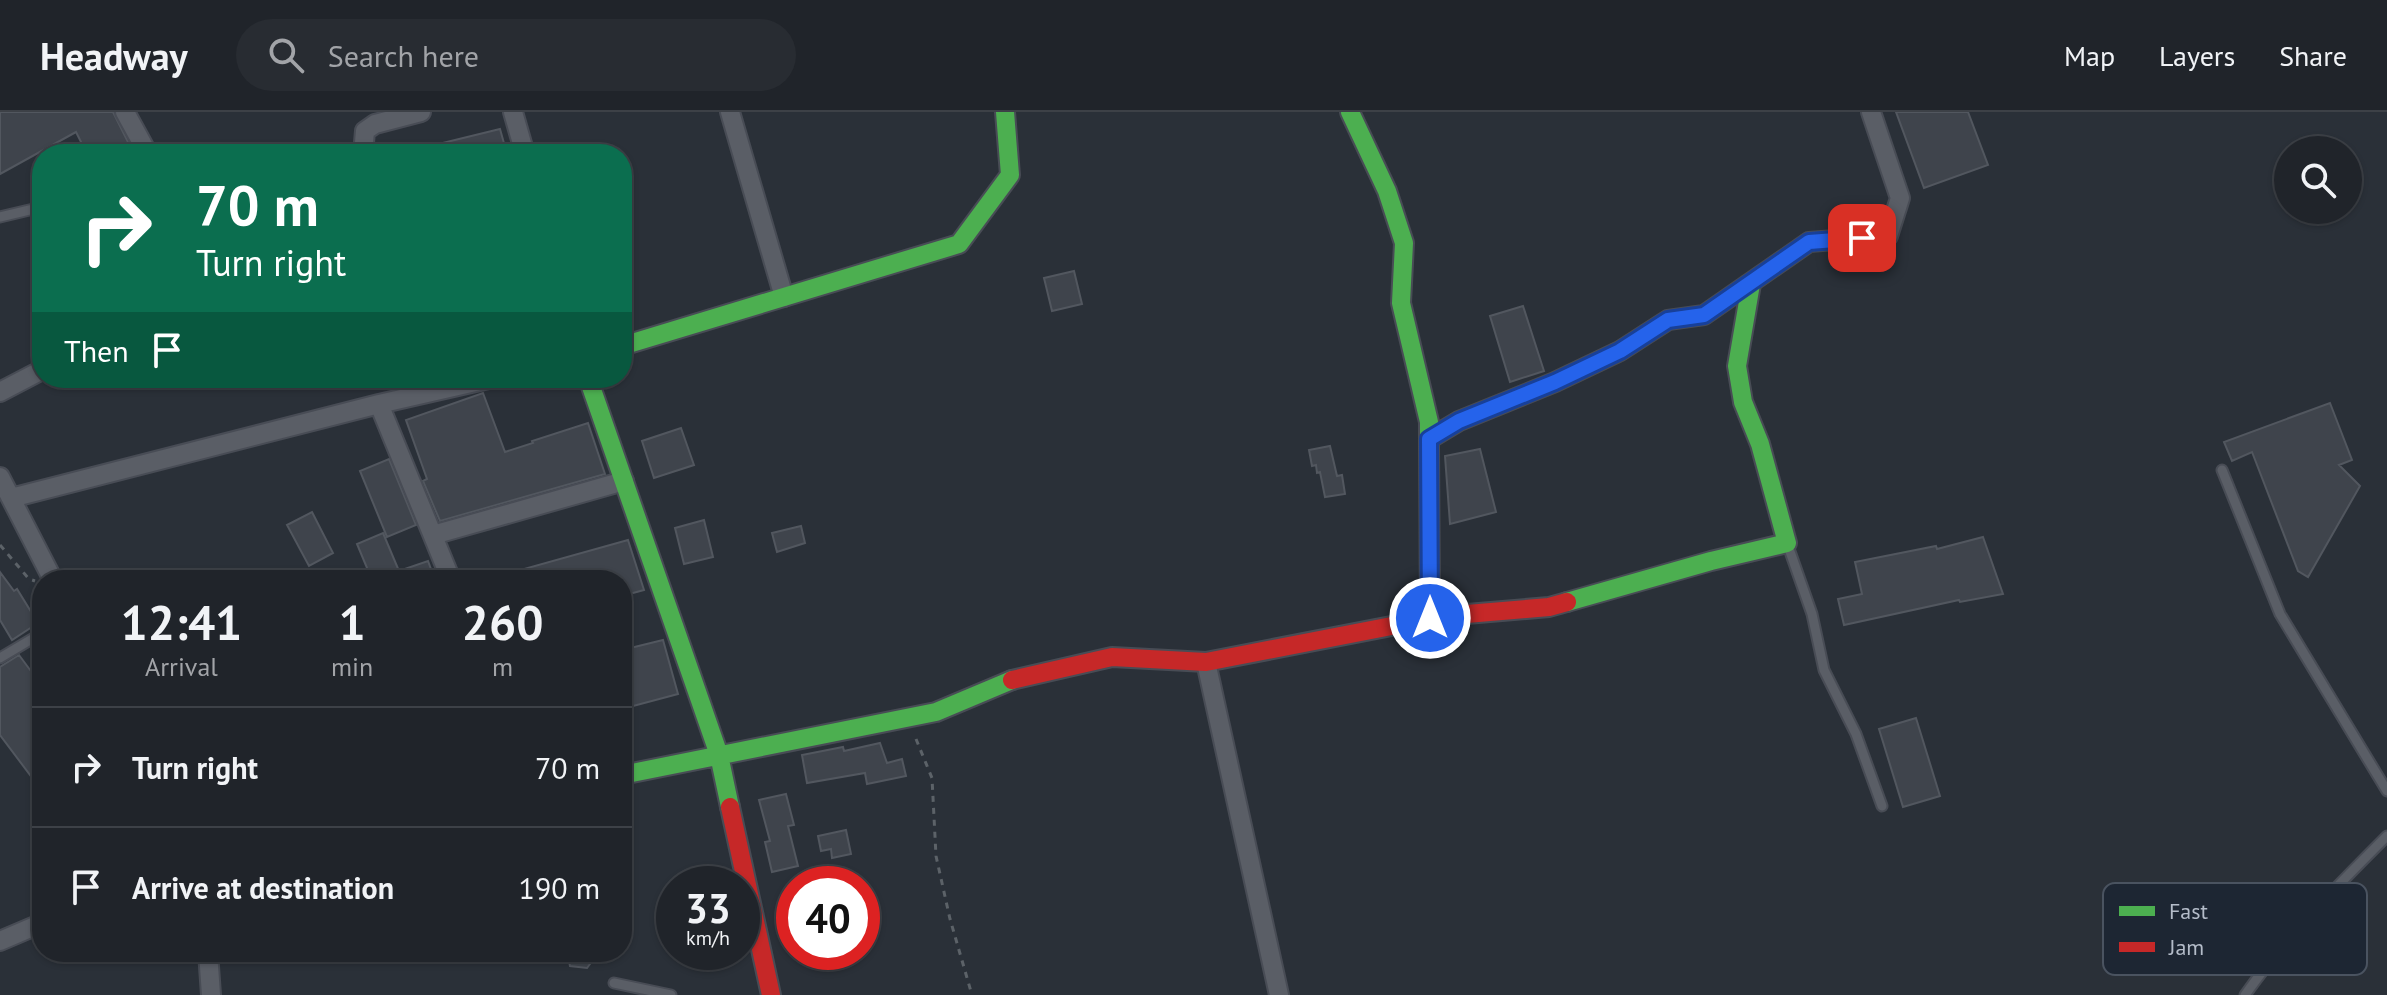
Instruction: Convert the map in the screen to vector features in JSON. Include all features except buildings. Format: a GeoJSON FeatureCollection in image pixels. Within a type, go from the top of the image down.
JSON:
{"type":"FeatureCollection","features":[{"type":"Feature","properties":{"kind":"street"},"geometry":{"type":"LineString","coordinates":[[125,112],[143,144]]}},
{"type":"Feature","properties":{"kind":"street"},"geometry":{"type":"LineString","coordinates":[[364,144],[365,131],[375,124],[421,112]]}},
{"type":"Feature","properties":{"kind":"street"},"geometry":{"type":"LineString","coordinates":[[513,112],[522,144]]}},
{"type":"Feature","properties":{"kind":"street"},"geometry":{"type":"LineString","coordinates":[[730,112],[784,297]]}},
{"type":"Feature","properties":{"kind":"street"},"geometry":{"type":"LineString","coordinates":[[632,343],[959,244],[1010,175],[1005,112]]}},
{"type":"Feature","properties":{"kind":"street"},"geometry":{"type":"LineString","coordinates":[[1350,112],[1387,191],[1404,243],[1401,303],[1429,422],[1430,618]]}},
{"type":"Feature","properties":{"kind":"street"},"geometry":{"type":"LineString","coordinates":[[1429,439],[1459,421],[1555,382],[1620,351],[1668,320],[1704,315],[1809,242],[1888,236],[1900,198],[1871,112]]}},
{"type":"Feature","properties":{"kind":"street"},"geometry":{"type":"LineString","coordinates":[[632,773],[908,719],[936,712],[1020,677],[1112,657],[1206,662],[1430,618],[1549,607],[1787,543],[1760,444],[1743,402],[1737,366],[1751,284]]}},
{"type":"Feature","properties":{"kind":"street"},"geometry":{"type":"LineString","coordinates":[[0,392],[32,375]]}},
{"type":"Feature","properties":{"kind":"street"},"geometry":{"type":"LineString","coordinates":[[11,498],[449,388]]}},
{"type":"Feature","properties":{"kind":"street"},"geometry":{"type":"LineString","coordinates":[[591,388],[719,755],[771,995]]}},
{"type":"Feature","properties":{"kind":"street"},"geometry":{"type":"LineString","coordinates":[[379,404],[447,570]]}},
{"type":"Feature","properties":{"kind":"street"},"geometry":{"type":"LineString","coordinates":[[0,477],[48,570]]}},
{"type":"Feature","properties":{"kind":"street"},"geometry":{"type":"LineString","coordinates":[[433,535],[624,481]]}},
{"type":"Feature","properties":{"kind":"street"},"geometry":{"type":"LineString","coordinates":[[1206,662],[1279,995]]}},
{"type":"Feature","properties":{"kind":"street"},"geometry":{"type":"LineString","coordinates":[[0,941],[32,927]]}},
{"type":"Feature","properties":{"kind":"street"},"geometry":{"type":"LineString","coordinates":[[209,962],[211,995]]}},
{"type":"Feature","properties":{"kind":"lane"},"geometry":{"type":"LineString","coordinates":[[0,217],[32,209]]}},
{"type":"Feature","properties":{"kind":"lane"},"geometry":{"type":"LineString","coordinates":[[2222,470],[2280,614],[2387,791]]}},
{"type":"Feature","properties":{"kind":"lane"},"geometry":{"type":"LineString","coordinates":[[1787,543],[1812,614],[1824,670],[1856,734],[1882,806]]}},
{"type":"Feature","properties":{"kind":"lane"},"geometry":{"type":"LineString","coordinates":[[0,658],[32,639]]}},
{"type":"Feature","properties":{"kind":"lane"},"geometry":{"type":"LineString","coordinates":[[2340,883],[2387,836]]}},
{"type":"Feature","properties":{"kind":"lane"},"geometry":{"type":"LineString","coordinates":[[2245,995],[2259,975]]}},
{"type":"Feature","properties":{"kind":"lane"},"geometry":{"type":"LineString","coordinates":[[614,983],[671,995]]}},
{"type":"Feature","properties":{"kind":"path"},"geometry":{"type":"LineString","coordinates":[[0,545],[32,580]]}},
{"type":"Feature","properties":{"kind":"path"},"geometry":{"type":"LineString","coordinates":[[908,719],[932,778],[936,856],[972,995]]}},
{"type":"Feature","properties":{"kind":"traffic: fast"},"geometry":{"type":"LineString","coordinates":[[632,343],[959,244],[1010,175],[1005,112]]}},
{"type":"Feature","properties":{"kind":"traffic: fast"},"geometry":{"type":"LineString","coordinates":[[1350,112],[1387,191],[1404,243],[1401,303],[1429,422],[1429,446]]}},
{"type":"Feature","properties":{"kind":"traffic: fast"},"geometry":{"type":"LineString","coordinates":[[1567,602],[1787,543],[1760,444],[1743,402],[1737,366],[1751,284]]}},
{"type":"Feature","properties":{"kind":"traffic: fast"},"geometry":{"type":"LineString","coordinates":[[591,388],[719,755],[730,807]]}},
{"type":"Feature","properties":{"kind":"traffic: fast"},"geometry":{"type":"LineString","coordinates":[[632,773],[936,712],[1012,680]]}},
{"type":"Feature","properties":{"kind":"traffic: jam"},"geometry":{"type":"LineString","coordinates":[[1429,446],[1430,618]]}},
{"type":"Feature","properties":{"kind":"traffic: jam"},"geometry":{"type":"LineString","coordinates":[[1012,680],[1112,657],[1206,662],[1443,616],[1549,607],[1567,602]]}},
{"type":"Feature","properties":{"kind":"traffic: jam"},"geometry":{"type":"LineString","coordinates":[[730,807],[771,995]]}},
{"type":"Feature","properties":{"kind":"route"},"geometry":{"type":"LineString","coordinates":[[1430,618],[1429,439],[1459,421],[1555,382],[1620,351],[1668,320],[1704,315],[1809,242],[1862,238]]}}]}
